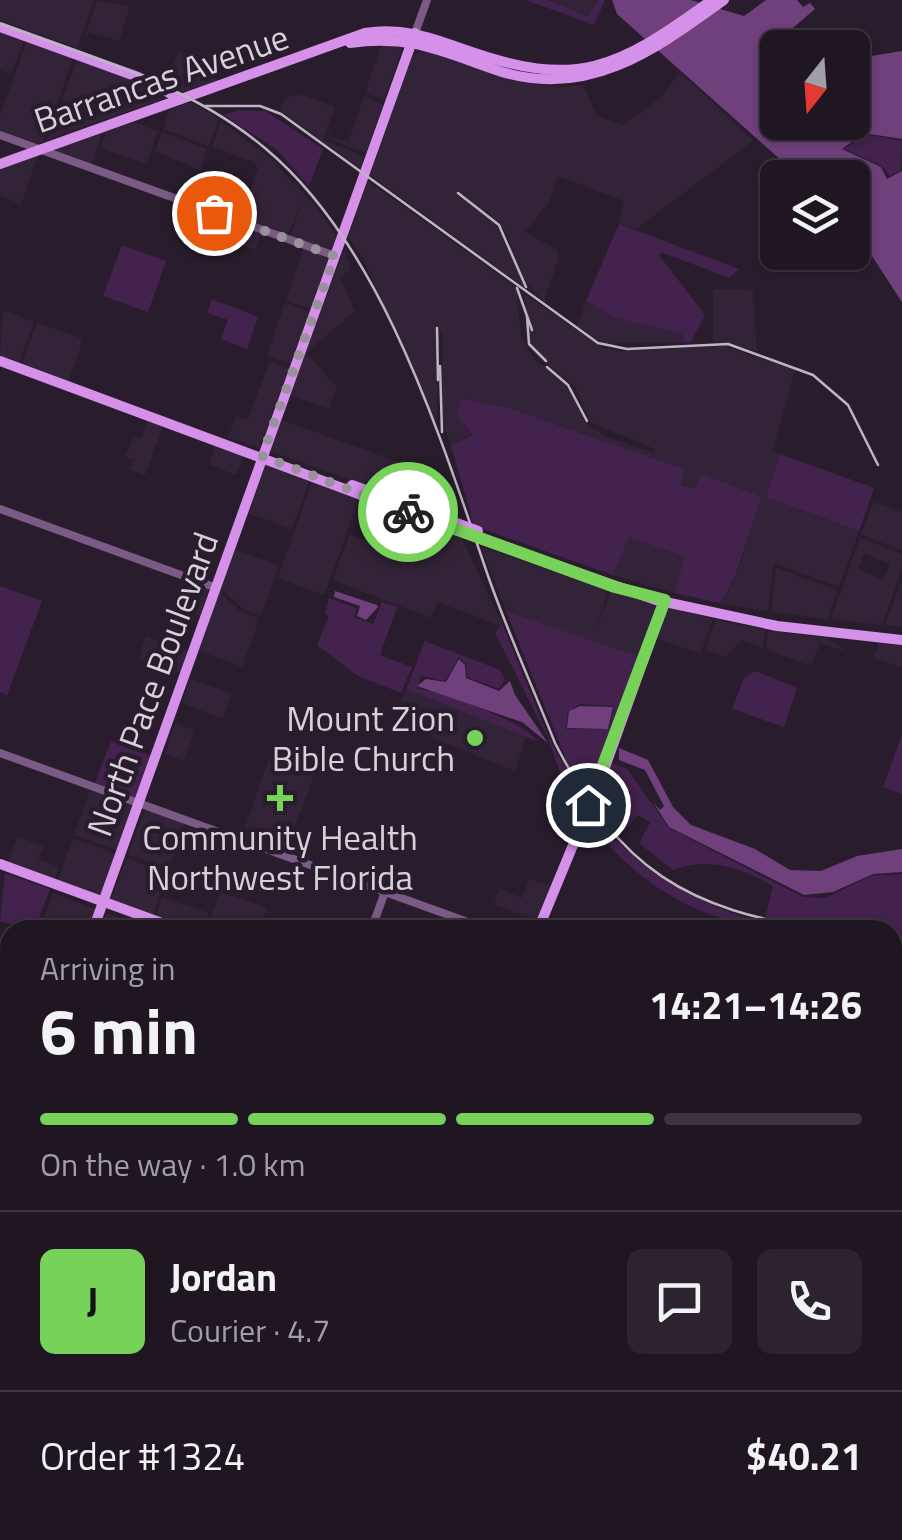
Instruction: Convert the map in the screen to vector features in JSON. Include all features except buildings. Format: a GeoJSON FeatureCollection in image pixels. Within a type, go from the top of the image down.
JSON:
{"type":"FeatureCollection","features":[{"type":"Feature","properties":{"kind":"main road","name":"Barrancas Avenue"},"geometry":{"type":"LineString","coordinates":[[0,164],[339,44],[414,37],[527,74],[564,72],[610,62],[712,0]]}},
{"type":"Feature","properties":{"kind":"main road","name":"Barrancas Avenue"},"geometry":{"type":"LineString","coordinates":[[414,37],[436,48],[527,74],[571,80],[617,68],[724,0]]}},
{"type":"Feature","properties":{"kind":"main road"},"geometry":{"type":"LineString","coordinates":[[0,27],[132,75],[181,99]]}},
{"type":"Feature","properties":{"kind":"main road","name":"North Pace Boulevard"},"geometry":{"type":"LineString","coordinates":[[96,920],[414,37]]}},
{"type":"Feature","properties":{"kind":"main road"},"geometry":{"type":"LineString","coordinates":[[404,63],[416,49],[436,48]]}},
{"type":"Feature","properties":{"kind":"main road"},"geometry":{"type":"LineString","coordinates":[[0,361],[665,600],[768,621],[902,636]]}},
{"type":"Feature","properties":{"kind":"main road"},"geometry":{"type":"LineString","coordinates":[[542,920],[604,770],[665,600]]}},
{"type":"Feature","properties":{"kind":"main road"},"geometry":{"type":"LineString","coordinates":[[0,867],[148,920]]}},
{"type":"Feature","properties":{"kind":"street"},"geometry":{"type":"LineString","coordinates":[[414,37],[427,0]]}},
{"type":"Feature","properties":{"kind":"street"},"geometry":{"type":"LineString","coordinates":[[0,135],[335,256]]}},
{"type":"Feature","properties":{"kind":"street"},"geometry":{"type":"LineString","coordinates":[[0,510],[214,587]]}},
{"type":"Feature","properties":{"kind":"street"},"geometry":{"type":"LineString","coordinates":[[0,753],[462,920]]}},
{"type":"Feature","properties":{"kind":"street"},"geometry":{"type":"LineString","coordinates":[[375,920],[385,892]]}},
{"type":"Feature","properties":{"kind":"shaded area"},"geometry":{"type":"Polygon","coordinates":[[[0,0],[94,0],[77,48],[0,20],[0,0]]]}},
{"type":"Feature","properties":{"kind":"shaded area"},"geometry":{"type":"Polygon","coordinates":[[[97,0],[130,7],[119,41],[88,32],[81,50],[97,0]]]}},
{"type":"Feature","properties":{"kind":"shaded area"},"geometry":{"type":"Polygon","coordinates":[[[526,0],[549,0],[589,17],[597,0],[605,0],[594,25],[526,0]]]}},
{"type":"Feature","properties":{"kind":"shaded area"},"geometry":{"type":"Polygon","coordinates":[[[549,0],[597,0],[590,17],[549,0]]]}},
{"type":"Feature","properties":{"kind":"shaded area"},"geometry":{"type":"Polygon","coordinates":[[[612,0],[691,0],[744,16],[766,0],[797,0],[803,7],[810,3],[815,9],[790,30],[760,30],[760,140],[854,140],[842,149],[866,160],[781,160],[617,14],[612,0]]]}},
{"type":"Feature","properties":{"kind":"shaded area"},"geometry":{"type":"Polygon","coordinates":[[[0,32],[24,40],[11,74],[0,70],[0,32]]]}},
{"type":"Feature","properties":{"kind":"shaded area"},"geometry":{"type":"Polygon","coordinates":[[[27,41],[73,58],[43,142],[34,145],[0,133],[0,115],[27,41]]]}},
{"type":"Feature","properties":{"kind":"shaded area"},"geometry":{"type":"Polygon","coordinates":[[[383,41],[402,49],[384,100],[365,93],[383,41]]]}},
{"type":"Feature","properties":{"kind":"shaded area"},"geometry":{"type":"Polygon","coordinates":[[[424,49],[513,81],[562,87],[583,85],[597,116],[623,125],[663,96],[680,72],[753,141],[636,229],[619,224],[624,201],[558,176],[549,202],[525,232],[556,249],[559,257],[544,302],[524,279],[505,231],[488,212],[476,208],[498,227],[525,288],[370,175],[411,58],[424,49]]]}},
{"type":"Feature","properties":{"kind":"shaded area"},"geometry":{"type":"Polygon","coordinates":[[[179,50],[218,80],[182,92],[166,85],[179,50]]]}},
{"type":"Feature","properties":{"kind":"shaded area"},"geometry":{"type":"Polygon","coordinates":[[[902,51],[902,139],[870,134],[870,56],[902,51]]]}},
{"type":"Feature","properties":{"kind":"shaded area"},"geometry":{"type":"Polygon","coordinates":[[[77,60],[127,78],[157,93],[160,100],[47,140],[77,60]]]}},
{"type":"Feature","properties":{"kind":"shaded area"},"geometry":{"type":"Polygon","coordinates":[[[299,94],[335,107],[323,140],[364,156],[360,168],[279,110],[286,98],[299,94]]]}},
{"type":"Feature","properties":{"kind":"shaded area"},"geometry":{"type":"Polygon","coordinates":[[[364,96],[383,104],[366,153],[327,138],[331,126],[329,137],[348,142],[364,96]]]}},
{"type":"Feature","properties":{"kind":"shaded area"},"geometry":{"type":"Polygon","coordinates":[[[190,102],[219,119],[209,146],[163,129],[169,110],[190,102]]]}},
{"type":"Feature","properties":{"kind":"shaded area"},"geometry":{"type":"Polygon","coordinates":[[[239,110],[265,111],[323,149],[309,186],[277,150],[224,115],[239,110]]]}},
{"type":"Feature","properties":{"kind":"shaded area"},"geometry":{"type":"Polygon","coordinates":[[[221,121],[270,158],[316,207],[336,236],[330,253],[290,238],[303,199],[287,237],[241,221],[258,168],[254,162],[212,147],[221,121]]]}},
{"type":"Feature","properties":{"kind":"shaded area"},"geometry":{"type":"Polygon","coordinates":[[[133,122],[158,131],[146,164],[101,148],[106,132],[133,122]]]}},
{"type":"Feature","properties":{"kind":"shaded area"},"geometry":{"type":"Polygon","coordinates":[[[162,132],[207,149],[200,170],[155,151],[162,132]]]}},
{"type":"Feature","properties":{"kind":"shaded area"},"geometry":{"type":"Polygon","coordinates":[[[102,133],[91,166],[52,151],[102,133]]]}},
{"type":"Feature","properties":{"kind":"shaded area"},"geometry":{"type":"Polygon","coordinates":[[[870,135],[902,141],[901,170],[890,176],[882,166],[844,149],[857,140],[870,140],[870,135]]]}},
{"type":"Feature","properties":{"kind":"shaded area"},"geometry":{"type":"Polygon","coordinates":[[[38,156],[21,204],[0,196],[0,169],[38,156]]]}},
{"type":"Feature","properties":{"kind":"shaded area"},"geometry":{"type":"Polygon","coordinates":[[[870,162],[881,167],[887,179],[902,171],[902,302],[870,253],[870,162]]]}},
{"type":"Feature","properties":{"kind":"shaded area"},"geometry":{"type":"Polygon","coordinates":[[[368,181],[516,287],[521,337],[532,356],[572,391],[588,425],[609,438],[654,453],[655,449],[590,422],[576,388],[535,353],[526,335],[525,294],[603,348],[621,351],[724,346],[795,370],[773,450],[780,454],[766,497],[859,531],[839,587],[774,563],[768,612],[720,603],[735,579],[762,498],[701,475],[695,489],[680,484],[684,469],[506,407],[462,399],[463,422],[471,435],[451,446],[441,419],[440,329],[436,427],[364,260],[348,237],[368,181]]]}},
{"type":"Feature","properties":{"kind":"shaded area"},"geometry":{"type":"Polygon","coordinates":[[[240,224],[261,232],[255,250],[233,242],[240,224]]]}},
{"type":"Feature","properties":{"kind":"shaded area"},"geometry":{"type":"Polygon","coordinates":[[[619,224],[739,269],[729,278],[661,252],[659,255],[705,315],[691,342],[685,343],[681,333],[614,318],[586,301],[619,224]]]}},
{"type":"Feature","properties":{"kind":"shaded area"},"geometry":{"type":"Polygon","coordinates":[[[122,245],[166,261],[148,312],[103,296],[122,245]]]}},
{"type":"Feature","properties":{"kind":"shaded area"},"geometry":{"type":"Polygon","coordinates":[[[304,247],[329,256],[310,309],[286,300],[304,247]]]}},
{"type":"Feature","properties":{"kind":"shaded area"},"geometry":{"type":"Polygon","coordinates":[[[344,250],[351,269],[340,277],[355,311],[306,353],[337,387],[329,409],[290,395],[344,250]]]}},
{"type":"Feature","properties":{"kind":"shaded area"},"geometry":{"type":"Polygon","coordinates":[[[713,289],[753,290],[757,351],[713,341],[713,289]]]}},
{"type":"Feature","properties":{"kind":"shaded area"},"geometry":{"type":"Polygon","coordinates":[[[212,299],[258,317],[247,349],[221,339],[228,320],[207,313],[212,299]]]}},
{"type":"Feature","properties":{"kind":"shaded area"},"geometry":{"type":"Polygon","coordinates":[[[586,301],[614,318],[681,333],[685,343],[604,343],[577,326],[586,301]]]}},
{"type":"Feature","properties":{"kind":"shaded area"},"geometry":{"type":"Polygon","coordinates":[[[285,303],[309,312],[290,364],[267,356],[285,303]]]}},
{"type":"Feature","properties":{"kind":"shaded area"},"geometry":{"type":"Polygon","coordinates":[[[3,310],[34,322],[19,362],[0,355],[3,310]]]}},
{"type":"Feature","properties":{"kind":"shaded area"},"geometry":{"type":"Polygon","coordinates":[[[37,323],[83,339],[68,381],[22,363],[37,323]]]}},
{"type":"Feature","properties":{"kind":"shaded area"},"geometry":{"type":"Polygon","coordinates":[[[270,361],[289,368],[259,448],[228,437],[236,417],[248,419],[270,361]]]}},
{"type":"Feature","properties":{"kind":"shaded area"},"geometry":{"type":"Polygon","coordinates":[[[461,399],[506,407],[684,469],[681,485],[695,489],[701,474],[762,497],[734,579],[720,603],[674,593],[685,557],[629,537],[613,575],[474,526],[451,446],[472,435],[457,415],[461,399]]]}},
{"type":"Feature","properties":{"kind":"shaded area"},"geometry":{"type":"Polygon","coordinates":[[[282,420],[409,466],[433,488],[418,494],[394,486],[390,494],[367,486],[367,478],[364,485],[270,451],[282,420]]]}},
{"type":"Feature","properties":{"kind":"shaded area"},"geometry":{"type":"Polygon","coordinates":[[[147,421],[163,426],[145,475],[130,470],[134,460],[125,457],[133,437],[141,438],[147,421]]]}},
{"type":"Feature","properties":{"kind":"shaded area"},"geometry":{"type":"Polygon","coordinates":[[[215,445],[244,456],[236,475],[209,464],[215,445]]]}},
{"type":"Feature","properties":{"kind":"shaded area"},"geometry":{"type":"Polygon","coordinates":[[[780,454],[874,488],[859,531],[766,497],[780,454]]]}},
{"type":"Feature","properties":{"kind":"shaded area"},"geometry":{"type":"Polygon","coordinates":[[[266,464],[309,481],[292,529],[248,513],[266,464]]]}},
{"type":"Feature","properties":{"kind":"shaded area"},"geometry":{"type":"Polygon","coordinates":[[[312,482],[359,500],[324,595],[278,578],[312,482]]]}},
{"type":"Feature","properties":{"kind":"shaded area"},"geometry":{"type":"Polygon","coordinates":[[[362,501],[351,535],[380,546],[389,541],[399,515],[462,539],[502,623],[498,625],[437,602],[431,618],[333,580],[362,501]]]}},
{"type":"Feature","properties":{"kind":"shaded area"},"geometry":{"type":"Polygon","coordinates":[[[873,502],[902,512],[902,550],[861,535],[873,502]]]}},
{"type":"Feature","properties":{"kind":"shaded area"},"geometry":{"type":"Polygon","coordinates":[[[628,536],[686,557],[674,593],[613,575],[628,536]]]}},
{"type":"Feature","properties":{"kind":"shaded area"},"geometry":{"type":"Polygon","coordinates":[[[860,538],[902,554],[902,569],[882,625],[831,619],[860,538]],[[864,553],[858,569],[883,580],[890,564],[864,553]]]}},
{"type":"Feature","properties":{"kind":"shaded area"},"geometry":{"type":"Polygon","coordinates":[[[481,547],[608,590],[596,630],[611,591],[661,605],[643,658],[506,611],[481,547]]]}},
{"type":"Feature","properties":{"kind":"shaded area"},"geometry":{"type":"Polygon","coordinates":[[[234,550],[279,565],[261,616],[243,609],[220,587],[234,550]]]}},
{"type":"Feature","properties":{"kind":"shaded area"},"geometry":{"type":"Polygon","coordinates":[[[776,568],[837,590],[828,619],[771,612],[776,568]]]}},
{"type":"Feature","properties":{"kind":"shaded area"},"geometry":{"type":"Polygon","coordinates":[[[183,578],[209,587],[200,616],[174,606],[183,578]]]}},
{"type":"Feature","properties":{"kind":"shaded area"},"geometry":{"type":"Polygon","coordinates":[[[902,579],[902,627],[885,625],[902,579]]]}},
{"type":"Feature","properties":{"kind":"shaded area"},"geometry":{"type":"Polygon","coordinates":[[[0,586],[42,601],[7,695],[0,692],[0,586]]]}},
{"type":"Feature","properties":{"kind":"shaded area"},"geometry":{"type":"Polygon","coordinates":[[[219,591],[241,612],[259,619],[242,667],[200,651],[219,591]]]}},
{"type":"Feature","properties":{"kind":"shaded area"},"geometry":{"type":"Polygon","coordinates":[[[335,591],[378,607],[366,620],[357,616],[360,606],[334,597],[335,591]]]}},
{"type":"Feature","properties":{"kind":"shaded area"},"geometry":{"type":"Polygon","coordinates":[[[329,598],[357,608],[354,617],[373,624],[382,602],[397,607],[380,655],[412,667],[401,693],[358,676],[317,645],[329,616],[325,614],[329,598]]]}},
{"type":"Feature","properties":{"kind":"shaded area"},"geometry":{"type":"Polygon","coordinates":[[[664,606],[713,619],[700,654],[654,637],[664,606]]]}},
{"type":"Feature","properties":{"kind":"shaded area"},"geometry":{"type":"Polygon","coordinates":[[[506,611],[643,658],[589,800],[570,769],[506,611]],[[580,704],[568,711],[566,729],[609,729],[614,706],[580,704]]]}},
{"type":"Feature","properties":{"kind":"shaded area"},"geometry":{"type":"Polygon","coordinates":[[[716,620],[765,630],[763,648],[742,640],[725,657],[705,650],[716,620]]]}},
{"type":"Feature","properties":{"kind":"shaded area"},"geometry":{"type":"Polygon","coordinates":[[[502,623],[549,738],[586,806],[583,813],[567,792],[548,738],[495,633],[502,623]]]}},
{"type":"Feature","properties":{"kind":"shaded area"},"geometry":{"type":"Polygon","coordinates":[[[768,631],[828,638],[847,652],[820,643],[811,666],[766,649],[768,631]]]}},
{"type":"Feature","properties":{"kind":"shaded area"},"geometry":{"type":"Polygon","coordinates":[[[146,636],[189,651],[180,673],[138,660],[146,636]]]}},
{"type":"Feature","properties":{"kind":"shaded area"},"geometry":{"type":"Polygon","coordinates":[[[425,641],[500,670],[505,680],[499,689],[467,677],[466,664],[459,657],[445,681],[421,676],[417,689],[482,709],[518,726],[537,741],[406,689],[425,641]]]}},
{"type":"Feature","properties":{"kind":"shaded area"},"geometry":{"type":"Polygon","coordinates":[[[879,643],[902,645],[902,668],[873,658],[879,643]]]}},
{"type":"Feature","properties":{"kind":"shaded area"},"geometry":{"type":"Polygon","coordinates":[[[459,659],[465,665],[466,678],[499,691],[510,681],[515,695],[548,743],[522,722],[417,686],[426,679],[446,682],[459,659]]]}},
{"type":"Feature","properties":{"kind":"shaded area"},"geometry":{"type":"Polygon","coordinates":[[[755,671],[797,688],[784,727],[732,709],[744,678],[755,671]]]}},
{"type":"Feature","properties":{"kind":"shaded area"},"geometry":{"type":"Polygon","coordinates":[[[190,679],[232,694],[223,719],[182,703],[190,679]]]}},
{"type":"Feature","properties":{"kind":"shaded area"},"geometry":{"type":"Polygon","coordinates":[[[406,689],[526,736],[515,771],[393,722],[406,689]]]}},
{"type":"Feature","properties":{"kind":"shaded area"},"geometry":{"type":"Polygon","coordinates":[[[580,706],[613,707],[608,729],[567,728],[569,711],[580,706]]]}},
{"type":"Feature","properties":{"kind":"shaded area"},"geometry":{"type":"Polygon","coordinates":[[[175,723],[195,730],[184,761],[165,754],[175,723]]]}},
{"type":"Feature","properties":{"kind":"shaded area"},"geometry":{"type":"Polygon","coordinates":[[[902,735],[902,794],[883,787],[902,735]]]}},
{"type":"Feature","properties":{"kind":"shaded area"},"geometry":{"type":"Polygon","coordinates":[[[111,741],[152,756],[136,798],[95,783],[111,741]]]}},
{"type":"Feature","properties":{"kind":"shaded area","name":"Community Health Northwest Florida"},"geometry":{"type":"Polygon","coordinates":[[[275,742],[320,758],[285,853],[241,838],[275,742]]]}},
{"type":"Feature","properties":{"kind":"shaded area"},"geometry":{"type":"Polygon","coordinates":[[[619,748],[648,760],[673,807],[691,825],[755,849],[790,870],[821,871],[857,856],[902,849],[902,872],[873,874],[833,892],[804,895],[669,827],[653,802],[660,810],[664,806],[645,770],[619,760],[619,748]]]}},
{"type":"Feature","properties":{"kind":"shaded area"},"geometry":{"type":"Polygon","coordinates":[[[608,762],[627,769],[669,828],[803,897],[825,898],[871,876],[902,874],[902,920],[765,919],[773,886],[737,869],[712,864],[673,870],[639,843],[650,823],[638,815],[625,830],[594,796],[608,762]]]}},
{"type":"Feature","properties":{"kind":"shaded area"},"geometry":{"type":"Polygon","coordinates":[[[91,788],[135,804],[117,850],[74,835],[91,788]]]}},
{"type":"Feature","properties":{"kind":"shaded area"},"geometry":{"type":"Polygon","coordinates":[[[146,808],[185,822],[169,869],[128,854],[146,808]]]}},
{"type":"Feature","properties":{"kind":"shaded area"},"geometry":{"type":"Polygon","coordinates":[[[588,809],[633,856],[684,892],[756,920],[729,920],[680,901],[629,865],[585,816],[588,809]]]}},
{"type":"Feature","properties":{"kind":"shaded area"},"geometry":{"type":"Polygon","coordinates":[[[17,837],[44,846],[38,859],[59,867],[54,881],[7,864],[17,837]]]}},
{"type":"Feature","properties":{"kind":"shaded area"},"geometry":{"type":"Polygon","coordinates":[[[73,838],[116,854],[99,898],[57,882],[73,838]]]}},
{"type":"Feature","properties":{"kind":"shaded area"},"geometry":{"type":"Polygon","coordinates":[[[127,858],[168,873],[152,917],[110,902],[127,858]]]}},
{"type":"Feature","properties":{"kind":"shaded area"},"geometry":{"type":"Polygon","coordinates":[[[5,873],[50,889],[38,920],[0,920],[5,873]]]}},
{"type":"Feature","properties":{"kind":"shaded area"},"geometry":{"type":"Polygon","coordinates":[[[529,879],[552,886],[539,920],[494,904],[500,889],[522,898],[529,879]]]}},
{"type":"Feature","properties":{"kind":"shaded area"},"geometry":{"type":"Polygon","coordinates":[[[220,892],[267,908],[263,920],[210,920],[220,892]]]}},
{"type":"Feature","properties":{"kind":"shaded area"},"geometry":{"type":"Polygon","coordinates":[[[53,893],[95,909],[91,920],[54,920],[44,916],[53,893]]]}},
{"type":"Feature","properties":{"kind":"shaded area"},"geometry":{"type":"Polygon","coordinates":[[[162,897],[209,913],[207,920],[155,918],[162,897]]]}},
{"type":"Feature","properties":{"kind":"shaded area"},"geometry":{"type":"Polygon","coordinates":[[[106,913],[127,920],[104,920],[106,913]]]}},
{"type":"Feature","properties":{"kind":"railway"},"geometry":{"type":"LineString","coordinates":[[0,24],[139,75],[206,107],[266,149],[306,189],[342,235],[401,342],[510,634],[555,743],[580,787],[632,853],[662,877],[696,896],[772,920]]}},
{"type":"Feature","properties":{"kind":"railway"},"geometry":{"type":"LineString","coordinates":[[205,106],[260,106],[281,114],[598,343],[627,349],[728,344],[813,375],[848,405],[878,465]]}},
{"type":"Feature","properties":{"kind":"railway"},"geometry":{"type":"LineString","coordinates":[[458,193],[499,225],[526,287]]}},
{"type":"Feature","properties":{"kind":"railway"},"geometry":{"type":"LineString","coordinates":[[517,288],[532,330]]}},
{"type":"Feature","properties":{"kind":"railway"},"geometry":{"type":"LineString","coordinates":[[527,316],[529,344],[546,361]]}},
{"type":"Feature","properties":{"kind":"railway"},"geometry":{"type":"LineString","coordinates":[[437,328],[438,380]]}},
{"type":"Feature","properties":{"kind":"railway"},"geometry":{"type":"LineString","coordinates":[[440,366],[442,432]]}},
{"type":"Feature","properties":{"kind":"railway"},"geometry":{"type":"LineString","coordinates":[[547,367],[568,385],[587,421]]}},
{"type":"Feature","properties":{"kind":"way so far"},"geometry":{"type":"LineString","coordinates":[[214,213],[335,256],[262,456],[408,512]]}},
{"type":"Feature","properties":{"kind":"place","name":"Mount Zion Bible Church"},"geometry":{"type":"Point","coordinates":[475,738]}},
{"type":"Feature","properties":{"kind":"place","name":"Community Health Northwest Florida"},"geometry":{"type":"Point","coordinates":[280,798]}},
{"type":"Feature","properties":{"kind":"route"},"geometry":{"type":"LineString","coordinates":[[408,512],[615,587],[665,600],[588,805]]}}]}
